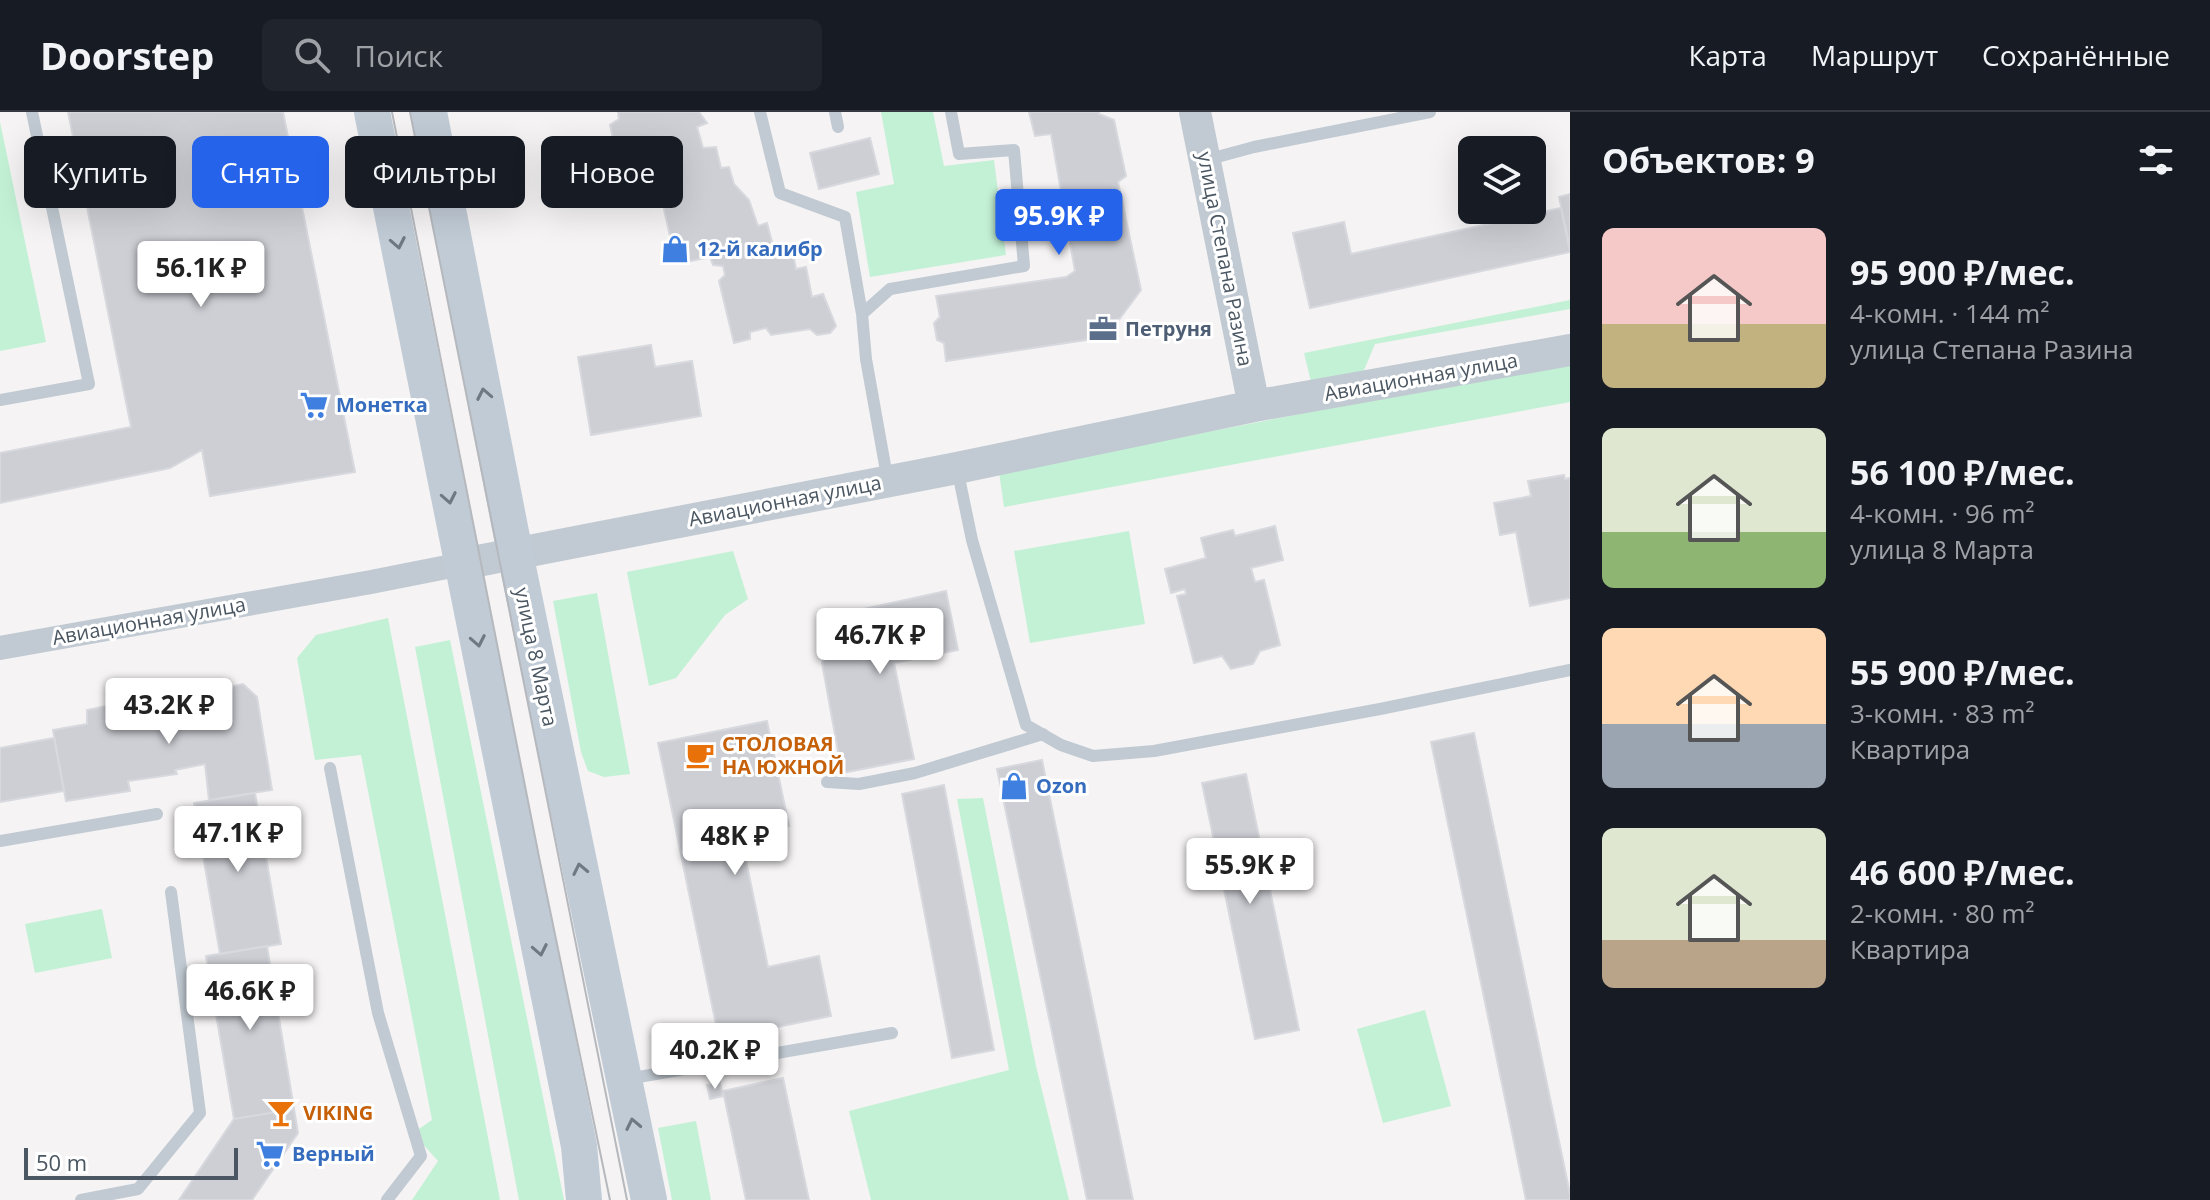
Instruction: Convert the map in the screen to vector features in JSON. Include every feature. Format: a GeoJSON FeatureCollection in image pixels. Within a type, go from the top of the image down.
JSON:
{"type":"FeatureCollection","features":[{"type":"Feature","properties":{"kind":"main road"},"geometry":{"type":"LineString","coordinates":[[372,112],[579,1146],[584,1200]]}},
{"type":"Feature","properties":{"kind":"main road","name":"улица 8 Марта"},"geometry":{"type":"LineString","coordinates":[[429,112],[515,553],[649,1200]]}},
{"type":"Feature","properties":{"kind":"street","name":"улица Степана Разина"},"geometry":{"type":"LineString","coordinates":[[1195,112],[1254,406]]}},
{"type":"Feature","properties":{"kind":"street","name":"Авиационная улица"},"geometry":{"type":"LineString","coordinates":[[0,648],[356,585],[888,482],[1254,406],[1570,350]]}},
{"type":"Feature","properties":{"kind":"lane"},"geometry":{"type":"LineString","coordinates":[[0,400],[89,384],[32,112]]}},
{"type":"Feature","properties":{"kind":"lane"},"geometry":{"type":"LineString","coordinates":[[760,112],[780,193],[845,217],[888,482]]}},
{"type":"Feature","properties":{"kind":"lane"},"geometry":{"type":"LineString","coordinates":[[835,112],[838,127]]}},
{"type":"Feature","properties":{"kind":"lane"},"geometry":{"type":"LineString","coordinates":[[862,314],[890,289],[1024,266],[1014,150],[959,154],[951,112]]}},
{"type":"Feature","properties":{"kind":"lane"},"geometry":{"type":"LineString","coordinates":[[1206,160],[1254,147],[1430,112]]}},
{"type":"Feature","properties":{"kind":"lane"},"geometry":{"type":"LineString","coordinates":[[957,468],[972,540],[1026,725],[1061,745],[1093,756],[1154,751],[1570,670]]}},
{"type":"Feature","properties":{"kind":"lane"},"geometry":{"type":"LineString","coordinates":[[827,782],[859,784],[915,773],[1043,734]]}},
{"type":"Feature","properties":{"kind":"lane"},"geometry":{"type":"LineString","coordinates":[[330,768],[378,1013],[421,1156],[387,1200]]}},
{"type":"Feature","properties":{"kind":"lane"},"geometry":{"type":"LineString","coordinates":[[0,841],[157,814]]}},
{"type":"Feature","properties":{"kind":"lane"},"geometry":{"type":"LineString","coordinates":[[81,1200],[138,1189],[200,1113],[171,892]]}},
{"type":"Feature","properties":{"kind":"lane"},"geometry":{"type":"LineString","coordinates":[[624,1079],[892,1033]]}},
{"type":"Feature","properties":{"kind":"green space"},"geometry":{"type":"Polygon","coordinates":[[[881,112],[933,112],[944,166],[994,160],[1006,255],[870,277],[856,192],[894,184],[881,112]]]}},
{"type":"Feature","properties":{"kind":"green space"},"geometry":{"type":"Polygon","coordinates":[[[0,122],[46,342],[0,351],[0,122]]]}},
{"type":"Feature","properties":{"kind":"green space"},"geometry":{"type":"Polygon","coordinates":[[[1570,300],[1570,309],[1375,344],[1362,375],[1312,386],[1304,353],[1570,300]]]}},
{"type":"Feature","properties":{"kind":"green space"},"geometry":{"type":"Polygon","coordinates":[[[1570,362],[1570,402],[1004,507],[999,472],[1570,362]]]}},
{"type":"Feature","properties":{"kind":"green space"},"geometry":{"type":"Polygon","coordinates":[[[1129,531],[1145,624],[1030,643],[1014,551],[1129,531]]]}},
{"type":"Feature","properties":{"kind":"green space"},"geometry":{"type":"Polygon","coordinates":[[[733,551],[748,599],[725,615],[676,678],[649,686],[627,572],[733,551]]]}},
{"type":"Feature","properties":{"kind":"green space"},"geometry":{"type":"Polygon","coordinates":[[[597,593],[630,774],[604,777],[588,771],[581,752],[553,601],[597,593]]]}},
{"type":"Feature","properties":{"kind":"green space"},"geometry":{"type":"Polygon","coordinates":[[[388,618],[500,1200],[412,1200],[438,1161],[413,1133],[432,1120],[361,755],[315,760],[297,658],[316,635],[388,618]]]}},
{"type":"Feature","properties":{"kind":"green space"},"geometry":{"type":"Polygon","coordinates":[[[450,640],[564,1200],[519,1200],[415,647],[450,640]]]}},
{"type":"Feature","properties":{"kind":"green space"},"geometry":{"type":"Polygon","coordinates":[[[983,798],[1036,1066],[1069,1200],[871,1200],[849,1111],[1009,1070],[957,799],[983,798]]]}},
{"type":"Feature","properties":{"kind":"green space"},"geometry":{"type":"Polygon","coordinates":[[[102,909],[112,958],[35,973],[25,924],[102,909]]]}},
{"type":"Feature","properties":{"kind":"green space"},"geometry":{"type":"Polygon","coordinates":[[[1425,1010],[1451,1106],[1383,1123],[1357,1029],[1425,1010]]]}},
{"type":"Feature","properties":{"kind":"green space"},"geometry":{"type":"Polygon","coordinates":[[[696,1121],[711,1200],[672,1200],[658,1128],[696,1121]]]}},
{"type":"Feature","properties":{"kind":"building"},"geometry":{"type":"Polygon","coordinates":[[[68,112],[283,112],[288,136],[192,136],[192,208],[302,208],[355,472],[210,496],[202,450],[170,468],[0,503],[0,453],[131,427],[87,208],[176,208],[176,136],[73,136],[68,112]]]}},
{"type":"Feature","properties":{"kind":"building"},"geometry":{"type":"Polygon","coordinates":[[[618,112],[699,112],[707,123],[697,127],[703,148],[716,147],[721,168],[729,167],[734,184],[749,200],[758,226],[767,223],[774,249],[791,244],[796,269],[806,267],[812,297],[823,294],[836,326],[830,333],[817,335],[810,329],[771,335],[766,328],[750,332],[750,339],[734,343],[719,281],[725,275],[723,266],[713,265],[710,257],[676,264],[664,208],[683,208],[683,136],[612,136],[610,125],[619,119],[618,112]]]}},
{"type":"Feature","properties":{"kind":"building"},"geometry":{"type":"Polygon","coordinates":[[[1029,112],[1099,112],[1114,120],[1126,176],[1118,182],[1141,290],[1106,337],[946,361],[944,343],[937,340],[934,323],[940,317],[936,296],[1066,277],[1075,271],[1051,134],[1035,136],[1029,112]]]}},
{"type":"Feature","properties":{"kind":"building"},"geometry":{"type":"Polygon","coordinates":[[[870,138],[879,174],[819,189],[810,153],[870,138]]]}},
{"type":"Feature","properties":{"kind":"building"},"geometry":{"type":"Polygon","coordinates":[[[1570,194],[1570,248],[1559,197],[1570,194]]]}},
{"type":"Feature","properties":{"kind":"building"},"geometry":{"type":"Polygon","coordinates":[[[1561,208],[1570,252],[1310,308],[1293,233],[1344,222],[1351,254],[1488,224],[1546,224],[1546,211],[1561,208]]]}},
{"type":"Feature","properties":{"kind":"building"},"geometry":{"type":"Polygon","coordinates":[[[651,345],[655,367],[692,361],[701,416],[591,435],[578,357],[651,345]]]}},
{"type":"Feature","properties":{"kind":"building"},"geometry":{"type":"Polygon","coordinates":[[[1564,475],[1565,479],[1570,478],[1570,598],[1530,606],[1516,532],[1500,535],[1494,503],[1531,496],[1528,481],[1564,475]]]}},
{"type":"Feature","properties":{"kind":"building"},"geometry":{"type":"Polygon","coordinates":[[[1275,526],[1283,560],[1251,568],[1255,582],[1264,580],[1280,645],[1260,651],[1253,664],[1231,669],[1222,656],[1194,663],[1177,596],[1186,594],[1185,589],[1171,593],[1165,569],[1206,558],[1201,538],[1233,530],[1235,536],[1275,526]]]}},
{"type":"Feature","properties":{"kind":"building"},"geometry":{"type":"Polygon","coordinates":[[[946,591],[958,650],[894,663],[914,759],[842,773],[822,663],[831,631],[855,611],[946,591]]]}},
{"type":"Feature","properties":{"kind":"building"},"geometry":{"type":"Polygon","coordinates":[[[243,684],[257,697],[272,790],[209,800],[205,764],[175,770],[177,774],[128,781],[130,791],[66,801],[53,730],[87,724],[87,710],[116,704],[121,717],[183,705],[184,693],[211,686],[214,690],[243,684]]]}},
{"type":"Feature","properties":{"kind":"building"},"geometry":{"type":"Polygon","coordinates":[[[767,721],[789,826],[741,836],[768,967],[819,956],[831,1016],[719,1039],[658,743],[767,721]]]}},
{"type":"Feature","properties":{"kind":"building"},"geometry":{"type":"Polygon","coordinates":[[[1474,733],[1570,1200],[1526,1200],[1431,742],[1474,733]]]}},
{"type":"Feature","properties":{"kind":"building"},"geometry":{"type":"Polygon","coordinates":[[[54,738],[64,791],[0,802],[0,748],[54,738]]]}},
{"type":"Feature","properties":{"kind":"building"},"geometry":{"type":"Polygon","coordinates":[[[1042,760],[1133,1200],[1087,1200],[997,769],[1042,760]]]}},
{"type":"Feature","properties":{"kind":"building"},"geometry":{"type":"Polygon","coordinates":[[[1246,774],[1299,1030],[1255,1039],[1202,783],[1246,774]]]}},
{"type":"Feature","properties":{"kind":"building"},"geometry":{"type":"Polygon","coordinates":[[[944,785],[994,1050],[952,1058],[902,794],[944,785]]]}},
{"type":"Feature","properties":{"kind":"building"},"geometry":{"type":"Polygon","coordinates":[[[255,793],[281,944],[220,954],[194,803],[255,793]]]}},
{"type":"Feature","properties":{"kind":"building"},"geometry":{"type":"Polygon","coordinates":[[[267,946],[294,1109],[234,1119],[206,956],[267,946]]]}},
{"type":"Feature","properties":{"kind":"building"},"geometry":{"type":"Polygon","coordinates":[[[783,1078],[809,1200],[746,1200],[723,1091],[783,1078]]]}},
{"type":"Feature","properties":{"kind":"building"},"geometry":{"type":"Polygon","coordinates":[[[720,1083],[723,1096],[710,1099],[707,1085],[720,1083]]]}},
{"type":"Feature","properties":{"kind":"building"},"geometry":{"type":"Polygon","coordinates":[[[294,1109],[298,1133],[252,1200],[179,1200],[234,1119],[294,1109]]]}},
{"type":"Feature","properties":{"kind":"tram line"},"geometry":{"type":"LineString","coordinates":[[392,112],[610,1200]]}},
{"type":"Feature","properties":{"kind":"tram line"},"geometry":{"type":"LineString","coordinates":[[410,112],[627,1200]]}},
{"type":"Feature","properties":{"kind":"place","name":"12-й калибр"},"geometry":{"type":"Point","coordinates":[675,249]}},
{"type":"Feature","properties":{"kind":"place","name":"Петруня"},"geometry":{"type":"Point","coordinates":[1103,329]}},
{"type":"Feature","properties":{"kind":"place","name":"Монетка"},"geometry":{"type":"Point","coordinates":[314,405]}},
{"type":"Feature","properties":{"kind":"place","name":"СТОЛОВАЯ НА ЮЖНОЙ"},"geometry":{"type":"Point","coordinates":[700,755]}},
{"type":"Feature","properties":{"kind":"place","name":"Ozon"},"geometry":{"type":"Point","coordinates":[1014,786]}},
{"type":"Feature","properties":{"kind":"place","name":"VIKING"},"geometry":{"type":"Point","coordinates":[281,1113]}},
{"type":"Feature","properties":{"kind":"place","name":"Верный"},"geometry":{"type":"Point","coordinates":[270,1154]}}]}
